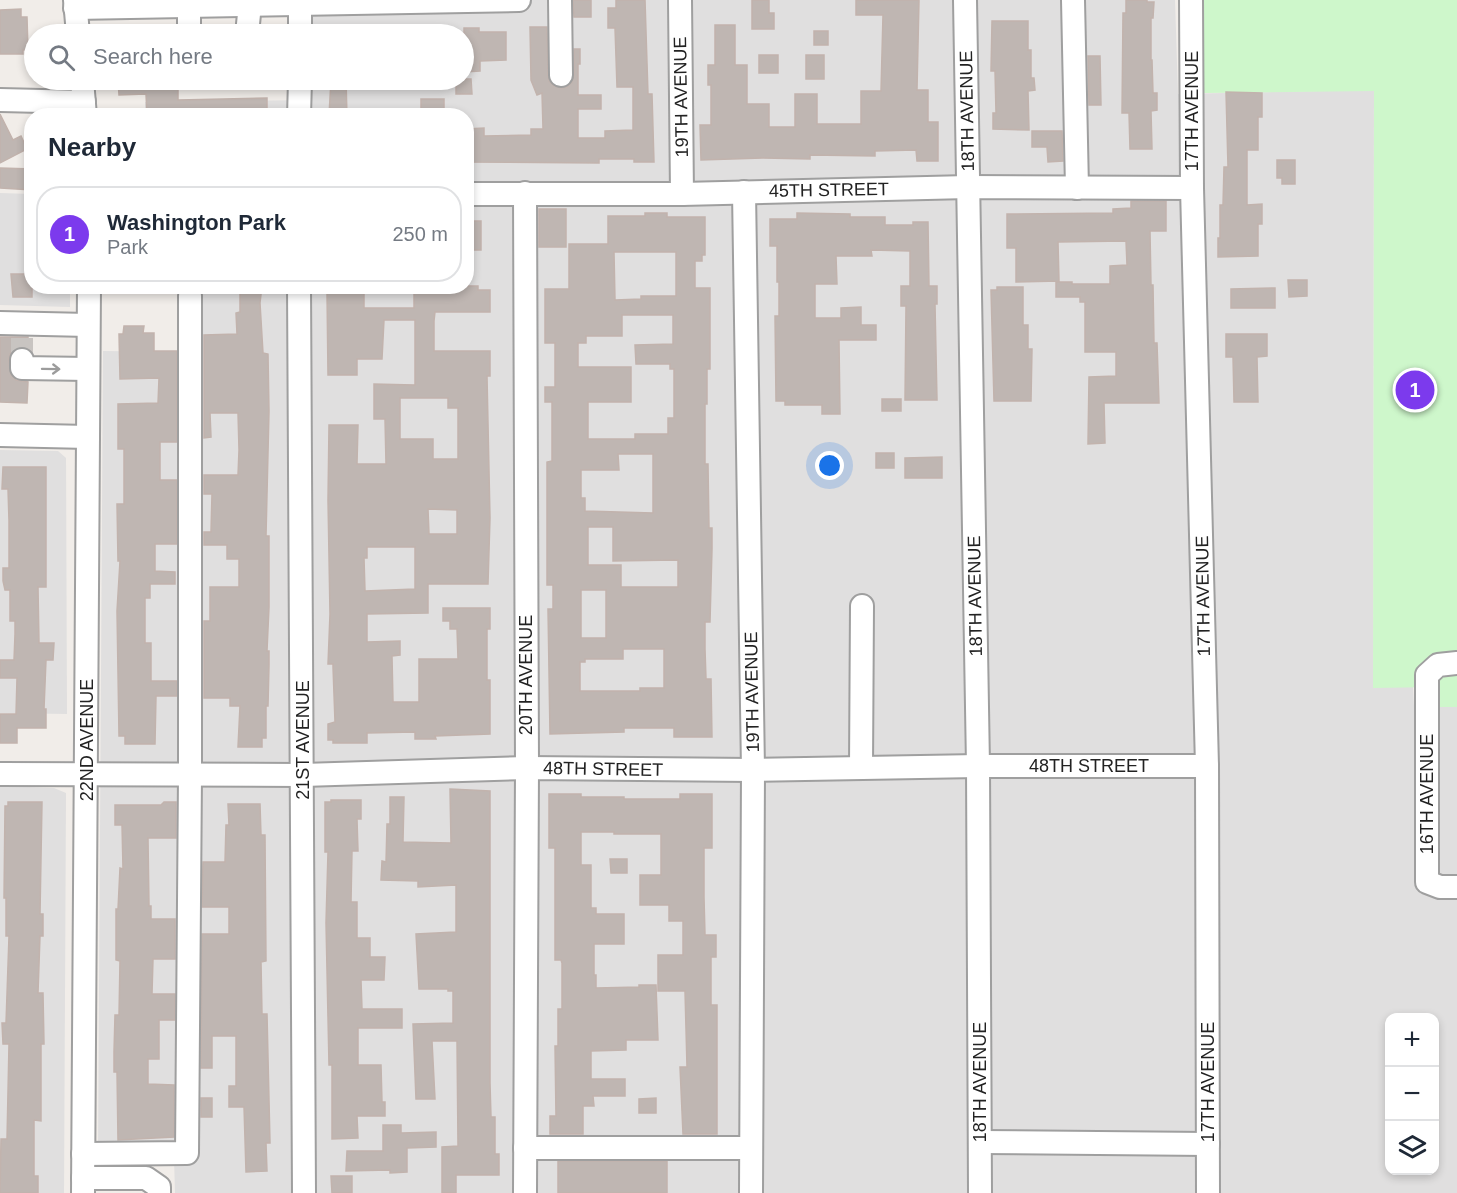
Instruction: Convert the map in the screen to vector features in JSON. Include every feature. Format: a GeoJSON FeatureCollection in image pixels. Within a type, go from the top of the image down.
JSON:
{"type":"FeatureCollection","features":[{"type":"Feature","properties":{"kind":"street"},"geometry":{"type":"LineString","coordinates":[[77,24],[75,4],[519,0]]}},
{"type":"Feature","properties":{"kind":"street"},"geometry":{"type":"LineString","coordinates":[[560,0],[561,75]]}},
{"type":"Feature","properties":{"kind":"street","name":"19TH AVENUE"},"geometry":{"type":"LineString","coordinates":[[680,0],[682,194]]}},
{"type":"Feature","properties":{"kind":"street","name":"18TH AVENUE"},"geometry":{"type":"LineString","coordinates":[[965,0],[978,766],[980,1193]]}},
{"type":"Feature","properties":{"kind":"street"},"geometry":{"type":"LineString","coordinates":[[1073,0],[1077,188]]}},
{"type":"Feature","properties":{"kind":"street","name":"17TH AVENUE"},"geometry":{"type":"LineString","coordinates":[[1191,0],[1192,188],[1207,766],[1208,1193]]}},
{"type":"Feature","properties":{"kind":"street"},"geometry":{"type":"LineString","coordinates":[[189,2],[189,24]]}},
{"type":"Feature","properties":{"kind":"street"},"geometry":{"type":"LineString","coordinates":[[300,2],[300,24]]}},
{"type":"Feature","properties":{"kind":"street"},"geometry":{"type":"LineString","coordinates":[[248,24],[250,4]]}},
{"type":"Feature","properties":{"kind":"street"},"geometry":{"type":"LineString","coordinates":[[299,108],[300,90]]}},
{"type":"Feature","properties":{"kind":"street"},"geometry":{"type":"LineString","coordinates":[[0,100],[84,92]]}},
{"type":"Feature","properties":{"kind":"street","name":"45TH STREET"},"geometry":{"type":"LineString","coordinates":[[474,194],[682,194],[968,188],[1192,188]]}},
{"type":"Feature","properties":{"kind":"street","name":"19TH AVENUE"},"geometry":{"type":"LineString","coordinates":[[744,192],[753,770],[751,1193]]}},
{"type":"Feature","properties":{"kind":"street","name":"20TH AVENUE"},"geometry":{"type":"LineString","coordinates":[[525,193],[527,768],[525,1193]]}},
{"type":"Feature","properties":{"kind":"street","name":"22ND AVENUE"},"geometry":{"type":"LineString","coordinates":[[83,1185],[89,294]]}},
{"type":"Feature","properties":{"kind":"street","name":"21ST AVENUE"},"geometry":{"type":"LineString","coordinates":[[299,294],[304,1193]]}},
{"type":"Feature","properties":{"kind":"street"},"geometry":{"type":"LineString","coordinates":[[84,1154],[187,1154],[190,296]]}},
{"type":"Feature","properties":{"kind":"street"},"geometry":{"type":"LineString","coordinates":[[15,328],[88,325]]}},
{"type":"Feature","properties":{"kind":"street"},"geometry":{"type":"LineString","coordinates":[[22,360],[22,368],[88,369]]}},
{"type":"Feature","properties":{"kind":"street"},"geometry":{"type":"LineString","coordinates":[[0,435],[88,437]]}},
{"type":"Feature","properties":{"kind":"street"},"geometry":{"type":"LineString","coordinates":[[861,768],[862,606]]}},
{"type":"Feature","properties":{"kind":"street","name":"16TH AVENUE"},"geometry":{"type":"LineString","coordinates":[[1457,663],[1438,665],[1427,675],[1427,882],[1440,887],[1457,888]]}},
{"type":"Feature","properties":{"kind":"street","name":"48TH STREET"},"geometry":{"type":"LineString","coordinates":[[0,774],[303,775],[527,768],[753,770],[978,766],[1207,766]]}},
{"type":"Feature","properties":{"kind":"street"},"geometry":{"type":"LineString","coordinates":[[980,1142],[1208,1144]]}},
{"type":"Feature","properties":{"kind":"street"},"geometry":{"type":"LineString","coordinates":[[525,1148],[751,1148]]}},
{"type":"Feature","properties":{"kind":"street"},"geometry":{"type":"LineString","coordinates":[[83,1185],[146,1178],[159,1187],[159,1193]]}},
{"type":"Feature","properties":{"kind":"shaded area"},"geometry":{"type":"Polygon","coordinates":[[[309,0],[1175,0],[1178,94],[1374,90],[1373,687],[1413,687],[1414,706],[1457,707],[1457,1193],[175,1193],[174,1158],[98,1150],[103,351],[194,352],[194,294],[474,294],[474,108],[145,108],[145,102],[310,100],[310,90],[474,90],[474,24],[310,24],[309,0]]]}},
{"type":"Feature","properties":{"kind":"shaded area"},"geometry":{"type":"Polygon","coordinates":[[[0,193],[24,194],[24,294],[70,294],[70,307],[0,305],[0,193]]]}},
{"type":"Feature","properties":{"kind":"shaded area"},"geometry":{"type":"Polygon","coordinates":[[[0,450],[58,451],[66,458],[67,714],[0,713],[0,450]]]}},
{"type":"Feature","properties":{"kind":"shaded area"},"geometry":{"type":"Polygon","coordinates":[[[0,786],[54,788],[66,793],[64,1193],[0,1193],[0,786]]]}},
{"type":"Feature","properties":{"kind":"green space"},"geometry":{"type":"Polygon","coordinates":[[[1203,0],[1457,0],[1457,707],[1435,707],[1435,687],[1373,688],[1374,91],[1203,93],[1203,0]]]}},
{"type":"Feature","properties":{"kind":"building"},"geometry":{"type":"Polygon","coordinates":[[[573,0],[591,0],[591,17],[574,17],[573,0]]]}},
{"type":"Feature","properties":{"kind":"building"},"geometry":{"type":"Polygon","coordinates":[[[616,0],[645,0],[648,94],[652,94],[654,162],[634,162],[634,159],[599,159],[599,163],[474,162],[474,129],[484,128],[484,136],[531,135],[531,129],[543,129],[542,93],[537,95],[531,80],[530,27],[547,27],[548,75],[549,81],[554,86],[567,87],[572,82],[574,49],[580,49],[578,95],[601,95],[601,109],[578,109],[578,138],[605,138],[605,131],[633,130],[633,87],[617,87],[615,28],[608,28],[608,8],[616,8],[616,0]]]}},
{"type":"Feature","properties":{"kind":"building"},"geometry":{"type":"Polygon","coordinates":[[[752,0],[769,0],[769,13],[774,13],[774,29],[752,29],[752,0]]]}},
{"type":"Feature","properties":{"kind":"building"},"geometry":{"type":"Polygon","coordinates":[[[856,0],[919,0],[917,90],[928,90],[928,122],[938,122],[938,161],[917,161],[916,150],[875,151],[875,156],[810,155],[810,159],[701,160],[700,125],[711,125],[711,85],[708,85],[708,65],[715,65],[715,25],[735,25],[735,65],[747,65],[747,104],[769,104],[769,127],[795,127],[795,94],[817,94],[817,124],[861,124],[861,91],[881,91],[883,15],[856,15],[856,0]]]}},
{"type":"Feature","properties":{"kind":"building"},"geometry":{"type":"Polygon","coordinates":[[[1126,0],[1154,2],[1153,18],[1151,18],[1151,60],[1153,93],[1157,93],[1157,110],[1151,111],[1152,149],[1130,149],[1129,113],[1122,113],[1123,13],[1126,13],[1126,0]]]}},
{"type":"Feature","properties":{"kind":"building"},"geometry":{"type":"Polygon","coordinates":[[[21,9],[21,17],[27,17],[27,24],[24,24],[23,54],[0,54],[0,10],[21,9]]]}},
{"type":"Feature","properties":{"kind":"building"},"geometry":{"type":"Polygon","coordinates":[[[992,21],[1028,21],[1028,50],[1031,50],[1031,78],[1034,78],[1035,90],[1028,91],[1029,130],[993,129],[993,113],[996,113],[995,71],[991,71],[992,21]]]}},
{"type":"Feature","properties":{"kind":"building"},"geometry":{"type":"Polygon","coordinates":[[[474,28],[479,28],[479,32],[506,32],[506,60],[480,61],[480,71],[474,71],[474,28]]]}},
{"type":"Feature","properties":{"kind":"building"},"geometry":{"type":"Polygon","coordinates":[[[814,31],[828,31],[828,45],[814,45],[814,31]]]}},
{"type":"Feature","properties":{"kind":"building"},"geometry":{"type":"Polygon","coordinates":[[[759,55],[778,55],[778,73],[759,73],[759,55]]]}},
{"type":"Feature","properties":{"kind":"building"},"geometry":{"type":"Polygon","coordinates":[[[806,55],[824,55],[824,79],[806,79],[806,55]]]}},
{"type":"Feature","properties":{"kind":"building"},"geometry":{"type":"Polygon","coordinates":[[[1088,56],[1100,56],[1101,105],[1089,105],[1088,56]]]}},
{"type":"Feature","properties":{"kind":"building"},"geometry":{"type":"Polygon","coordinates":[[[119,90],[178,90],[178,100],[267,98],[267,108],[147,108],[146,94],[119,95],[119,90]]]}},
{"type":"Feature","properties":{"kind":"building"},"geometry":{"type":"Polygon","coordinates":[[[330,90],[346,90],[347,108],[329,108],[330,90]]]}},
{"type":"Feature","properties":{"kind":"building"},"geometry":{"type":"Polygon","coordinates":[[[456,90],[472,90],[472,94],[456,94],[456,90]]]}},
{"type":"Feature","properties":{"kind":"building"},"geometry":{"type":"Polygon","coordinates":[[[1226,92],[1262,93],[1262,117],[1258,117],[1258,150],[1247,150],[1247,205],[1262,204],[1262,224],[1258,224],[1258,256],[1218,257],[1224,167],[1228,167],[1226,92]]]}},
{"type":"Feature","properties":{"kind":"building"},"geometry":{"type":"Polygon","coordinates":[[[421,99],[444,99],[444,108],[421,108],[421,99]]]}},
{"type":"Feature","properties":{"kind":"building"},"geometry":{"type":"Polygon","coordinates":[[[0,114],[13,140],[21,136],[24,151],[0,163],[0,114]]]}},
{"type":"Feature","properties":{"kind":"building"},"geometry":{"type":"Polygon","coordinates":[[[1032,131],[1062,131],[1063,161],[1048,162],[1047,147],[1032,147],[1032,131]]]}},
{"type":"Feature","properties":{"kind":"building"},"geometry":{"type":"Polygon","coordinates":[[[1277,160],[1295,160],[1295,184],[1282,184],[1282,178],[1277,178],[1277,160]]]}},
{"type":"Feature","properties":{"kind":"building"},"geometry":{"type":"Polygon","coordinates":[[[0,168],[24,169],[24,190],[0,188],[0,168]]]}},
{"type":"Feature","properties":{"kind":"building"},"geometry":{"type":"Polygon","coordinates":[[[1131,201],[1166,201],[1166,231],[1150,231],[1154,343],[1157,343],[1159,403],[1104,403],[1105,443],[1088,444],[1089,377],[1116,376],[1116,352],[1085,352],[1085,302],[1080,302],[1080,297],[1056,297],[1056,282],[1110,284],[1110,266],[1127,265],[1126,241],[1058,242],[1059,281],[1016,282],[1016,248],[1007,248],[1007,214],[1113,213],[1113,209],[1131,208],[1131,201]]]}},
{"type":"Feature","properties":{"kind":"building"},"geometry":{"type":"Polygon","coordinates":[[[539,209],[566,209],[566,247],[539,247],[539,209]]]}},
{"type":"Feature","properties":{"kind":"building"},"geometry":{"type":"Polygon","coordinates":[[[645,213],[667,213],[667,217],[705,217],[705,255],[702,255],[702,261],[695,261],[695,288],[710,288],[710,369],[707,369],[707,404],[705,404],[705,464],[708,464],[709,528],[712,528],[712,549],[710,622],[705,622],[705,649],[706,679],[711,679],[712,737],[674,737],[674,728],[624,728],[624,732],[550,734],[548,609],[553,609],[553,585],[547,585],[547,462],[552,461],[552,402],[545,402],[545,387],[555,387],[555,343],[545,343],[545,289],[569,289],[569,244],[608,244],[608,216],[645,216],[645,213]],[[614,252],[615,300],[641,299],[641,296],[676,296],[676,252],[614,252]],[[622,315],[622,336],[586,336],[586,343],[578,343],[578,367],[631,367],[631,402],[588,402],[588,439],[635,439],[635,434],[668,434],[668,418],[674,418],[674,369],[670,369],[670,364],[636,364],[635,345],[673,344],[673,315],[622,315]],[[618,454],[619,470],[581,470],[581,498],[585,498],[585,511],[653,513],[653,454],[618,454]],[[588,527],[588,565],[621,565],[621,587],[678,587],[678,560],[613,561],[613,527],[588,527]],[[581,590],[581,638],[606,638],[606,590],[581,590]],[[623,649],[623,659],[585,659],[585,662],[580,662],[580,691],[640,691],[640,688],[664,688],[664,649],[623,649]]]}},
{"type":"Feature","properties":{"kind":"building"},"geometry":{"type":"Polygon","coordinates":[[[797,213],[885,217],[885,225],[913,225],[913,222],[928,222],[929,286],[937,286],[937,304],[935,304],[937,400],[905,400],[906,306],[901,306],[901,286],[910,286],[910,251],[871,250],[872,256],[836,256],[837,284],[815,284],[815,318],[841,318],[841,308],[861,307],[861,325],[876,325],[876,340],[839,340],[840,414],[822,414],[822,405],[785,405],[785,401],[776,401],[775,316],[779,316],[779,282],[777,282],[777,246],[770,246],[770,219],[797,219],[797,213]]]}},
{"type":"Feature","properties":{"kind":"building"},"geometry":{"type":"Polygon","coordinates":[[[474,221],[481,221],[481,250],[474,250],[474,221]]]}},
{"type":"Feature","properties":{"kind":"building"},"geometry":{"type":"Polygon","coordinates":[[[11,274],[24,274],[24,294],[32,294],[32,297],[13,297],[11,274]]]}},
{"type":"Feature","properties":{"kind":"building"},"geometry":{"type":"Polygon","coordinates":[[[1288,280],[1307,280],[1307,296],[1289,297],[1288,280]]]}},
{"type":"Feature","properties":{"kind":"building"},"geometry":{"type":"Polygon","coordinates":[[[474,286],[478,286],[478,290],[490,290],[490,312],[435,312],[434,321],[434,351],[490,351],[490,376],[487,376],[490,518],[488,584],[428,584],[428,613],[367,614],[367,642],[400,641],[400,655],[392,656],[393,702],[419,702],[419,659],[458,659],[457,629],[450,629],[450,621],[443,621],[443,608],[490,608],[490,629],[487,629],[487,680],[490,680],[490,734],[415,739],[415,732],[367,733],[367,743],[333,743],[333,740],[328,740],[328,724],[335,722],[333,664],[328,664],[329,425],[358,425],[357,464],[386,464],[385,419],[374,419],[374,384],[415,385],[415,320],[384,320],[382,359],[357,359],[357,375],[328,375],[327,294],[364,294],[364,308],[414,308],[414,294],[474,294],[474,286]],[[400,398],[400,439],[433,439],[433,459],[458,459],[458,408],[448,408],[448,398],[400,398]],[[428,509],[429,534],[457,534],[457,510],[428,509]],[[367,547],[367,558],[364,558],[365,591],[415,589],[415,547],[367,547]]]}},
{"type":"Feature","properties":{"kind":"building"},"geometry":{"type":"Polygon","coordinates":[[[997,287],[1023,287],[1023,325],[1028,325],[1028,349],[1032,349],[1031,401],[994,401],[991,290],[997,290],[997,287]]]}},
{"type":"Feature","properties":{"kind":"building"},"geometry":{"type":"Polygon","coordinates":[[[1275,288],[1275,308],[1231,308],[1231,289],[1275,288]]]}},
{"type":"Feature","properties":{"kind":"building"},"geometry":{"type":"Polygon","coordinates":[[[240,294],[261,294],[263,353],[268,354],[269,411],[266,536],[269,536],[267,651],[269,651],[269,665],[266,738],[262,738],[262,747],[238,747],[240,706],[230,706],[230,698],[204,698],[204,621],[210,621],[210,587],[239,587],[239,559],[227,559],[227,545],[204,545],[204,532],[211,532],[212,494],[204,494],[204,475],[238,475],[239,450],[238,413],[210,413],[211,437],[204,438],[204,335],[237,334],[236,313],[240,312],[240,294]]]}},
{"type":"Feature","properties":{"kind":"building"},"geometry":{"type":"Polygon","coordinates":[[[124,326],[144,326],[143,333],[154,333],[154,351],[177,351],[177,442],[160,442],[160,480],[177,480],[177,544],[155,544],[155,571],[175,572],[175,584],[150,584],[150,598],[145,598],[145,643],[151,643],[151,681],[177,681],[177,696],[156,696],[155,744],[125,744],[125,736],[119,736],[117,611],[120,561],[118,561],[117,504],[124,504],[124,449],[118,449],[118,404],[158,403],[159,378],[120,379],[119,334],[123,334],[124,326]]]}},
{"type":"Feature","properties":{"kind":"building"},"geometry":{"type":"Polygon","coordinates":[[[1226,334],[1267,334],[1267,356],[1257,357],[1258,402],[1234,402],[1233,357],[1226,357],[1226,334]]]}},
{"type":"Feature","properties":{"kind":"building"},"geometry":{"type":"Polygon","coordinates":[[[0,337],[28,337],[28,348],[15,349],[10,354],[9,360],[11,375],[16,380],[28,382],[27,403],[0,402],[0,337]]]}},
{"type":"Feature","properties":{"kind":"building"},"geometry":{"type":"Polygon","coordinates":[[[882,399],[901,399],[901,411],[882,411],[882,399]]]}},
{"type":"Feature","properties":{"kind":"building"},"geometry":{"type":"Polygon","coordinates":[[[876,453],[894,453],[894,468],[876,468],[876,453]]]}},
{"type":"Feature","properties":{"kind":"building"},"geometry":{"type":"Polygon","coordinates":[[[942,457],[942,478],[905,478],[905,458],[942,457]]]}},
{"type":"Feature","properties":{"kind":"building"},"geometry":{"type":"Polygon","coordinates":[[[3,467],[46,467],[46,587],[38,587],[39,643],[54,643],[53,660],[46,660],[44,709],[46,709],[46,728],[17,728],[17,743],[0,743],[0,714],[16,714],[17,678],[0,678],[0,660],[14,660],[15,634],[15,621],[10,621],[10,590],[5,590],[3,581],[3,568],[9,568],[9,521],[8,489],[2,489],[3,467]]]}},
{"type":"Feature","properties":{"kind":"building"},"geometry":{"type":"Polygon","coordinates":[[[450,789],[490,791],[490,1083],[491,1117],[495,1117],[495,1154],[499,1154],[499,1175],[456,1175],[456,1193],[442,1193],[442,1147],[458,1146],[457,1041],[432,1041],[435,1099],[416,1099],[413,1024],[453,1023],[453,991],[419,989],[416,934],[456,932],[456,885],[418,887],[418,881],[381,880],[382,861],[386,862],[390,797],[404,797],[403,842],[451,843],[450,789]]]}},
{"type":"Feature","properties":{"kind":"building"},"geometry":{"type":"Polygon","coordinates":[[[549,794],[581,794],[581,797],[624,797],[624,799],[680,799],[680,794],[712,794],[712,848],[704,848],[704,897],[705,935],[716,935],[716,957],[711,957],[711,1005],[717,1005],[717,1134],[683,1134],[680,1067],[687,1067],[685,991],[658,991],[658,955],[683,955],[683,921],[669,921],[669,905],[640,905],[640,875],[661,875],[661,834],[581,832],[581,865],[591,865],[591,908],[596,908],[596,914],[624,914],[624,944],[594,944],[596,988],[656,985],[658,1040],[626,1040],[626,1050],[591,1051],[591,1079],[625,1079],[625,1096],[593,1096],[594,1106],[583,1106],[583,1134],[550,1134],[550,1116],[556,1116],[555,1046],[558,1046],[558,1009],[562,1009],[562,963],[561,960],[555,960],[555,848],[549,848],[549,794]]]}},
{"type":"Feature","properties":{"kind":"building"},"geometry":{"type":"Polygon","coordinates":[[[331,800],[361,800],[361,819],[357,819],[358,851],[352,851],[351,902],[357,902],[357,938],[370,938],[370,957],[385,957],[384,980],[361,980],[362,1009],[402,1009],[402,1028],[358,1028],[358,1065],[381,1065],[382,1102],[385,1102],[385,1116],[357,1116],[358,1138],[332,1139],[332,1065],[329,1065],[326,923],[328,852],[325,852],[325,802],[331,802],[331,800]]]}},
{"type":"Feature","properties":{"kind":"building"},"geometry":{"type":"Polygon","coordinates":[[[8,802],[42,802],[40,914],[43,914],[43,936],[40,936],[38,993],[43,993],[44,1044],[41,1044],[41,1121],[34,1120],[34,1176],[38,1176],[38,1193],[0,1193],[1,1139],[7,1139],[9,1044],[3,1044],[2,1023],[6,1023],[9,936],[6,936],[6,898],[4,898],[5,806],[8,806],[8,802]]]}},
{"type":"Feature","properties":{"kind":"building"},"geometry":{"type":"Polygon","coordinates":[[[164,802],[176,802],[176,838],[148,838],[149,906],[151,906],[151,919],[175,919],[175,959],[153,959],[152,994],[175,994],[175,1020],[159,1020],[159,1059],[148,1059],[148,1084],[174,1085],[174,1137],[118,1140],[117,1072],[114,1072],[114,1052],[115,1015],[119,1015],[120,961],[116,960],[116,909],[118,909],[120,868],[123,869],[122,825],[115,825],[115,805],[161,805],[164,802]]]}},
{"type":"Feature","properties":{"kind":"building"},"geometry":{"type":"Polygon","coordinates":[[[228,804],[260,804],[261,835],[265,835],[266,961],[261,962],[262,1014],[267,1014],[270,1143],[266,1143],[267,1171],[246,1172],[244,1107],[229,1107],[229,1086],[236,1086],[236,1036],[212,1036],[212,1068],[201,1068],[202,934],[229,934],[229,907],[202,907],[203,862],[225,862],[226,825],[229,825],[228,804]]]}},
{"type":"Feature","properties":{"kind":"building"},"geometry":{"type":"Polygon","coordinates":[[[610,859],[627,859],[627,873],[611,873],[610,859]]]}},
{"type":"Feature","properties":{"kind":"building"},"geometry":{"type":"Polygon","coordinates":[[[201,1098],[212,1098],[212,1117],[201,1117],[201,1098]]]}},
{"type":"Feature","properties":{"kind":"building"},"geometry":{"type":"Polygon","coordinates":[[[656,1098],[656,1113],[639,1113],[639,1099],[656,1098]]]}},
{"type":"Feature","properties":{"kind":"building"},"geometry":{"type":"Polygon","coordinates":[[[383,1125],[401,1125],[401,1133],[436,1132],[436,1147],[407,1148],[407,1172],[346,1171],[347,1151],[383,1151],[383,1125]]]}},
{"type":"Feature","properties":{"kind":"building"},"geometry":{"type":"Polygon","coordinates":[[[558,1161],[667,1161],[667,1193],[558,1193],[558,1161]]]}},
{"type":"Feature","properties":{"kind":"building"},"geometry":{"type":"Polygon","coordinates":[[[331,1176],[352,1176],[352,1193],[332,1193],[331,1176]]]}},
{"type":"Feature","properties":{"kind":"tunnel"},"geometry":{"type":"LineString","coordinates":[[22,336],[22,360]]}},
{"type":"Feature","properties":{"kind":"place","name":"Washington Park"},"geometry":{"type":"Point","coordinates":[1415,390]}}]}
